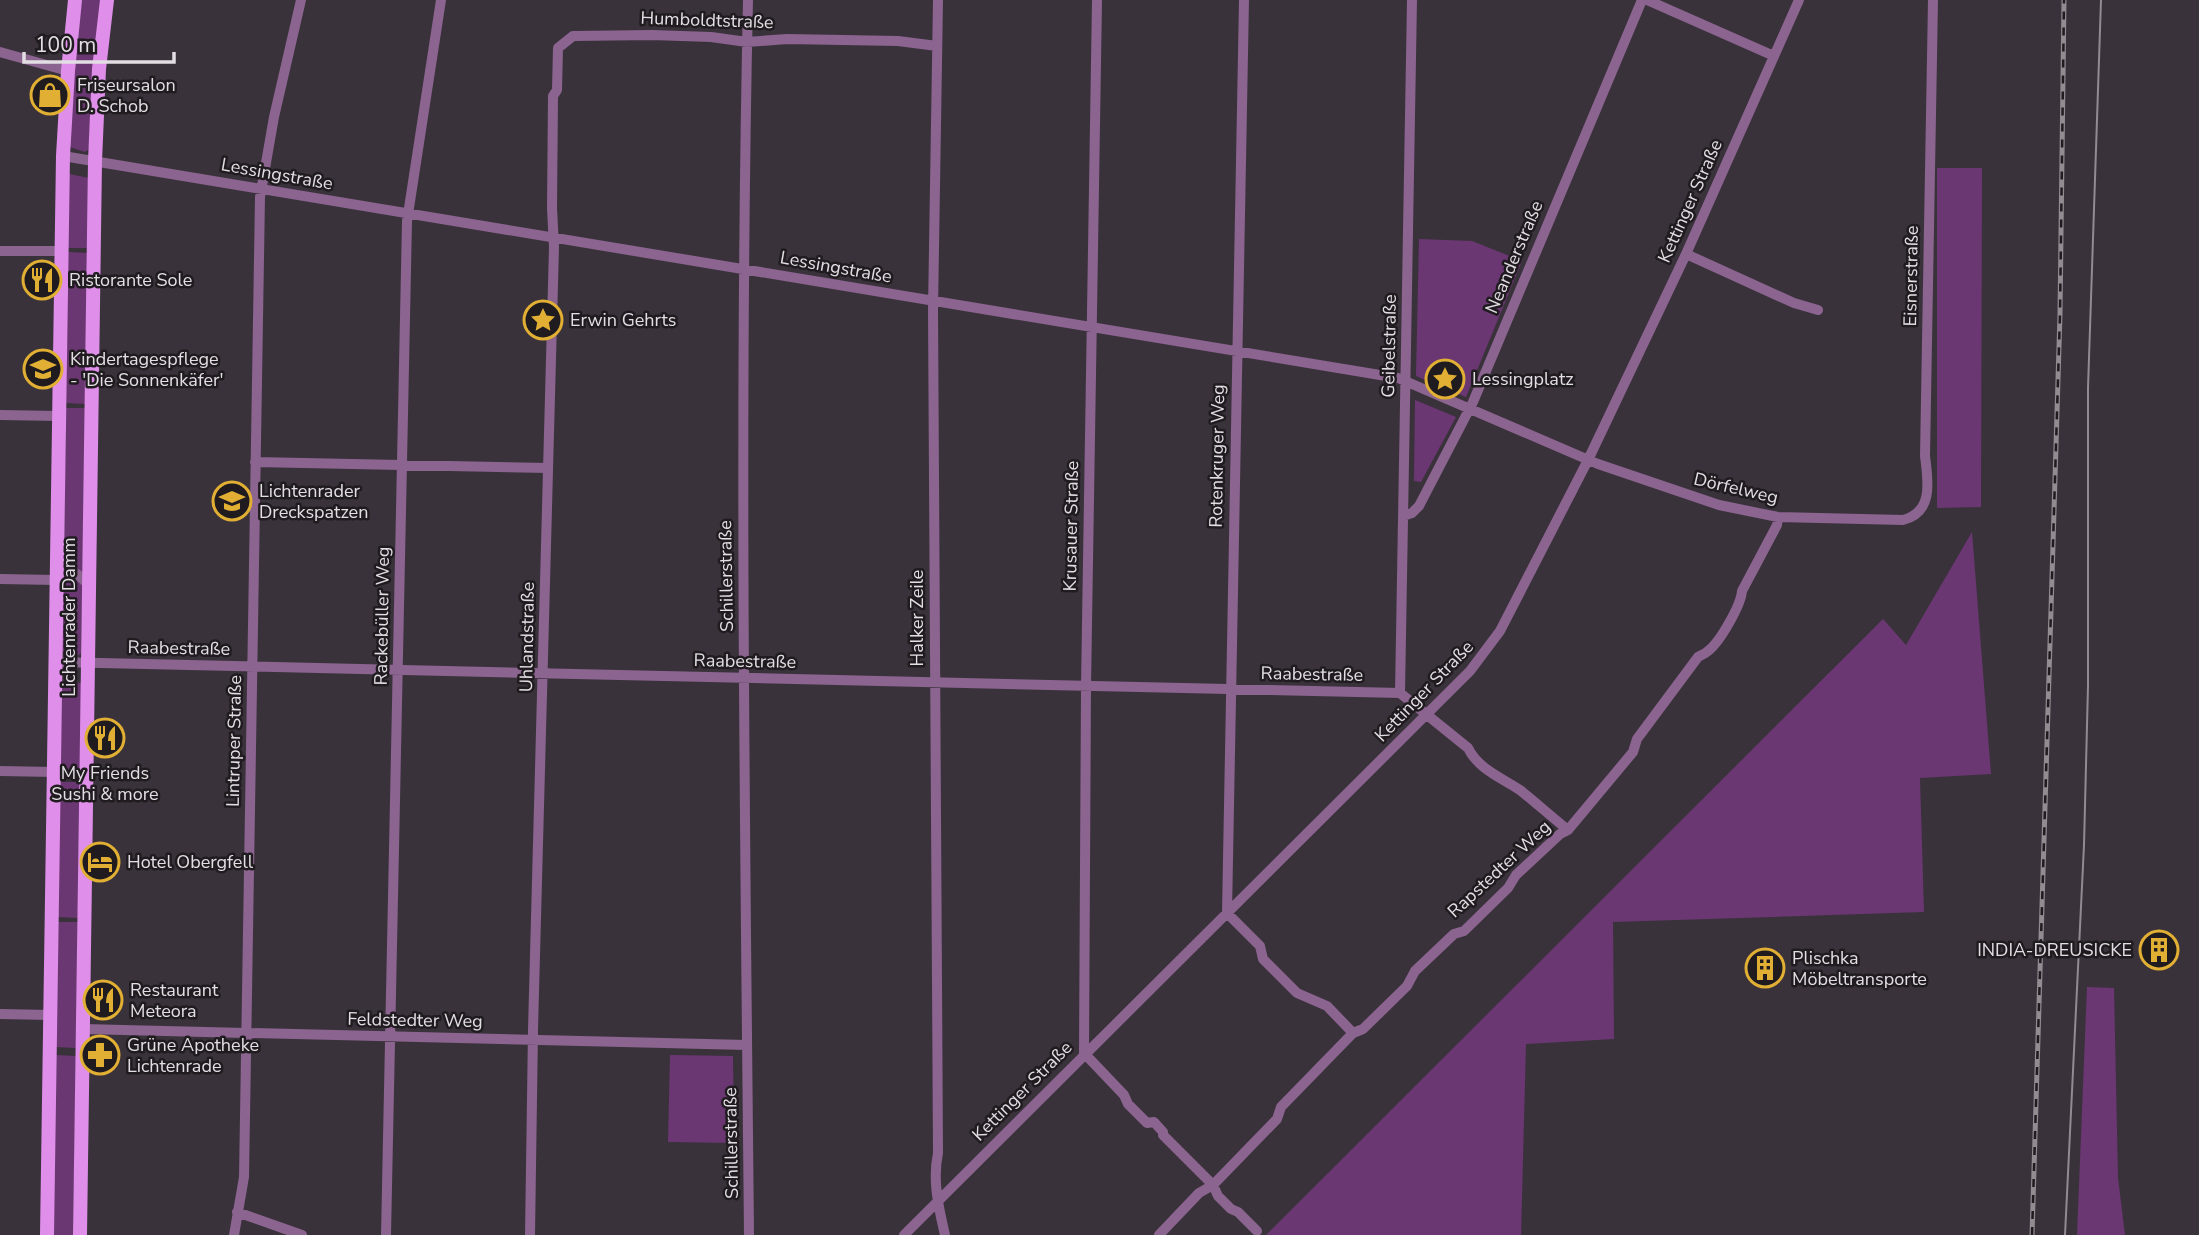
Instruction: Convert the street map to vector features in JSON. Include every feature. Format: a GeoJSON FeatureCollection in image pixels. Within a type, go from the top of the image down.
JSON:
{"type":"FeatureCollection","features":[{"type":"Feature","properties":{"kind":"main road","name":"Lichtenrader Damm"},"geometry":{"type":"LineString","coordinates":[[47,1235],[63,156],[75,0]]}},
{"type":"Feature","properties":{"kind":"main road","name":"Lichtenrader Damm"},"geometry":{"type":"LineString","coordinates":[[80,1235],[94,161],[99,69],[107,0]]}},
{"type":"Feature","properties":{"kind":"street","name":"Lintruper Straße"},"geometry":{"type":"LineString","coordinates":[[234,1235],[244,1177],[261,189],[274,117],[301,0]]}},
{"type":"Feature","properties":{"kind":"street","name":"Rackebüller Weg"},"geometry":{"type":"LineString","coordinates":[[386,1235],[408,214],[441,0]]}},
{"type":"Feature","properties":{"kind":"street","name":"Schillerstraße"},"geometry":{"type":"LineString","coordinates":[[748,0],[743,269],[749,1235]]}},
{"type":"Feature","properties":{"kind":"street","name":"Halker Zeile"},"geometry":{"type":"LineString","coordinates":[[938,0],[933,301],[937,1202],[945,1235]]}},
{"type":"Feature","properties":{"kind":"street","name":"Krusauer Straße"},"geometry":{"type":"LineString","coordinates":[[1084,1053],[1086,686],[1097,0]]}},
{"type":"Feature","properties":{"kind":"street","name":"Rotenkruger Weg"},"geometry":{"type":"LineString","coordinates":[[1227,913],[1244,0]]}},
{"type":"Feature","properties":{"kind":"street","name":"Geibelstraße"},"geometry":{"type":"LineString","coordinates":[[1400,693],[1412,0]]}},
{"type":"Feature","properties":{"kind":"street"},"geometry":{"type":"LineString","coordinates":[[1644,0],[1774,56]]}},
{"type":"Feature","properties":{"kind":"street","name":"Neanderstraße"},"geometry":{"type":"LineString","coordinates":[[1403,516],[1412,513],[1419,506],[1470,410],[1644,0]]}},
{"type":"Feature","properties":{"kind":"street","name":"Kettinger Straße"},"geometry":{"type":"LineString","coordinates":[[904,1235],[1084,1053],[1427,715],[1470,671],[1500,631],[1588,460],[1686,254],[1799,0]]}},
{"type":"Feature","properties":{"kind":"street","name":"Eisnerstraße"},"geometry":{"type":"LineString","coordinates":[[1883,519],[1909,518],[1924,506],[1928,498],[1926,405],[1933,0]]}},
{"type":"Feature","properties":{"kind":"street","name":"Humboldtstraße"},"geometry":{"type":"LineString","coordinates":[[562,43],[573,36],[639,35],[711,37],[747,42],[787,39],[898,41],[937,46]]}},
{"type":"Feature","properties":{"kind":"street","name":"Uhlandstraße"},"geometry":{"type":"LineString","coordinates":[[530,1235],[554,237],[553,96],[557,90],[558,48],[562,43]]}},
{"type":"Feature","properties":{"kind":"street"},"geometry":{"type":"LineString","coordinates":[[0,52],[68,71]]}},
{"type":"Feature","properties":{"kind":"street","name":"Lessingstraße"},"geometry":{"type":"LineString","coordinates":[[63,156],[1398,378],[1588,460]]}},
{"type":"Feature","properties":{"kind":"street"},"geometry":{"type":"LineString","coordinates":[[0,251],[62,251]]}},
{"type":"Feature","properties":{"kind":"street"},"geometry":{"type":"LineString","coordinates":[[1686,254],[1794,303],[1818,310]]}},
{"type":"Feature","properties":{"kind":"street"},"geometry":{"type":"LineString","coordinates":[[0,415],[58,416]]}},
{"type":"Feature","properties":{"kind":"street","name":"Dörfelweg"},"geometry":{"type":"LineString","coordinates":[[1588,460],[1690,496],[1749,512],[1778,517],[1883,519]]}},
{"type":"Feature","properties":{"kind":"street"},"geometry":{"type":"LineString","coordinates":[[255,462],[548,468]]}},
{"type":"Feature","properties":{"kind":"street","name":"Rapstedter Weg"},"geometry":{"type":"LineString","coordinates":[[1159,1235],[1199,1193],[1213,1185],[1277,1119],[1281,1107],[1353,1033],[1363,1029],[1407,986],[1415,971],[1454,934],[1464,931],[1508,888],[1516,875],[1560,834],[1568,830],[1633,752],[1637,739],[1698,657],[1709,651],[1723,631],[1742,600],[1742,591],[1773,534],[1778,517]]}},
{"type":"Feature","properties":{"kind":"street"},"geometry":{"type":"LineString","coordinates":[[0,579],[56,580],[68,574],[78,574],[88,584]]}},
{"type":"Feature","properties":{"kind":"street","name":"Raabestraße"},"geometry":{"type":"LineString","coordinates":[[55,662],[1400,693]]}},
{"type":"Feature","properties":{"kind":"street"},"geometry":{"type":"LineString","coordinates":[[1400,693],[1468,748],[1472,756],[1501,780],[1517,788],[1568,830]]}},
{"type":"Feature","properties":{"kind":"street"},"geometry":{"type":"LineString","coordinates":[[0,771],[54,772]]}},
{"type":"Feature","properties":{"kind":"street"},"geometry":{"type":"LineString","coordinates":[[1227,913],[1260,946],[1263,959],[1297,993],[1327,1006],[1353,1033]]}},
{"type":"Feature","properties":{"kind":"street"},"geometry":{"type":"LineString","coordinates":[[0,1014],[50,1015]]}},
{"type":"Feature","properties":{"kind":"street","name":"Feldstedter Weg"},"geometry":{"type":"LineString","coordinates":[[83,1029],[747,1045]]}},
{"type":"Feature","properties":{"kind":"street"},"geometry":{"type":"LineString","coordinates":[[1084,1053],[1125,1095],[1128,1104],[1147,1123],[1154,1122],[1163,1135],[1213,1185],[1218,1196],[1257,1231]]}},
{"type":"Feature","properties":{"kind":"street"},"geometry":{"type":"LineString","coordinates":[[237,1212],[302,1235]]}},
{"type":"Feature","properties":{"kind":"shaded area"},"geometry":{"type":"Polygon","coordinates":[[[81,0],[101,0],[90,148],[85,152],[70,147],[72,78],[81,0]]]}},
{"type":"Feature","properties":{"kind":"shaded area"},"geometry":{"type":"Polygon","coordinates":[[[1937,168],[1982,168],[1981,507],[1937,508],[1937,168]]]}},
{"type":"Feature","properties":{"kind":"shaded area"},"geometry":{"type":"Polygon","coordinates":[[[69,174],[89,178],[88,248],[68,248],[69,174]]]}},
{"type":"Feature","properties":{"kind":"shaded area"},"geometry":{"type":"Polygon","coordinates":[[[1419,239],[1472,241],[1522,261],[1466,397],[1416,376],[1419,239]]]}},
{"type":"Feature","properties":{"kind":"shaded area"},"geometry":{"type":"Polygon","coordinates":[[[68,252],[88,253],[86,404],[66,403],[68,252]]]}},
{"type":"Feature","properties":{"kind":"shaded area"},"geometry":{"type":"Polygon","coordinates":[[[1415,400],[1456,417],[1421,482],[1414,481],[1415,400]]]}},
{"type":"Feature","properties":{"kind":"shaded area"},"geometry":{"type":"Polygon","coordinates":[[[66,408],[86,408],[79,655],[67,655],[62,650],[66,408]]]}},
{"type":"Feature","properties":{"kind":"shaded area"},"geometry":{"type":"Polygon","coordinates":[[[1972,532],[1991,774],[1920,778],[1924,912],[1613,922],[1614,1039],[1526,1044],[1521,1235],[1266,1235],[1883,619],[1906,645],[1972,532]]]}},
{"type":"Feature","properties":{"kind":"shaded area"},"geometry":{"type":"Polygon","coordinates":[[[62,682],[82,683],[80,778],[60,777],[62,682]]]}},
{"type":"Feature","properties":{"kind":"shaded area"},"geometry":{"type":"Polygon","coordinates":[[[60,782],[80,782],[78,918],[58,917],[60,782]]]}},
{"type":"Feature","properties":{"kind":"shaded area"},"geometry":{"type":"Polygon","coordinates":[[[58,922],[78,922],[76,1048],[56,1047],[58,922]]]}},
{"type":"Feature","properties":{"kind":"shaded area"},"geometry":{"type":"Polygon","coordinates":[[[2087,987],[2114,988],[2118,1178],[2125,1235],[2077,1235],[2087,987]]]}},
{"type":"Feature","properties":{"kind":"shaded area"},"geometry":{"type":"Polygon","coordinates":[[[56,1055],[76,1056],[73,1235],[53,1235],[56,1055]]]}},
{"type":"Feature","properties":{"kind":"shaded area"},"geometry":{"type":"Polygon","coordinates":[[[670,1055],[733,1056],[734,1143],[668,1142],[670,1055]]]}},
{"type":"Feature","properties":{"kind":"tram line"},"geometry":{"type":"LineString","coordinates":[[2065,1235],[2084,845],[2088,686],[2088,388],[2101,0]]}},
{"type":"Feature","properties":{"kind":"railway"},"geometry":{"type":"LineString","coordinates":[[2032,1235],[2060,314],[2064,0]]}},
{"type":"Feature","properties":{"kind":"place","name":"Friseursalon D. Schob"},"geometry":{"type":"Point","coordinates":[50,95]}},
{"type":"Feature","properties":{"kind":"place","name":"Ristorante Sole"},"geometry":{"type":"Point","coordinates":[42,280]}},
{"type":"Feature","properties":{"kind":"place","name":"Erwin Gehrts"},"geometry":{"type":"Point","coordinates":[543,320]}},
{"type":"Feature","properties":{"kind":"place","name":"Kindertagespflege - 'Die Sonnenkäfer'"},"geometry":{"type":"Point","coordinates":[43,369]}},
{"type":"Feature","properties":{"kind":"place","name":"Lessingplatz"},"geometry":{"type":"Point","coordinates":[1445,379]}},
{"type":"Feature","properties":{"kind":"place","name":"Lichtenrader Dreckspatzen"},"geometry":{"type":"Point","coordinates":[232,501]}},
{"type":"Feature","properties":{"kind":"place","name":"My Friends Sushi & more"},"geometry":{"type":"Point","coordinates":[105,738]}},
{"type":"Feature","properties":{"kind":"place","name":"Hotel Obergfell"},"geometry":{"type":"Point","coordinates":[100,862]}},
{"type":"Feature","properties":{"kind":"place","name":"INDIA-DREUSICKE"},"geometry":{"type":"Point","coordinates":[2159,950]}},
{"type":"Feature","properties":{"kind":"place","name":"Plischka Möbeltransporte"},"geometry":{"type":"Point","coordinates":[1765,968]}},
{"type":"Feature","properties":{"kind":"place","name":"Restaurant Meteora"},"geometry":{"type":"Point","coordinates":[103,1000]}},
{"type":"Feature","properties":{"kind":"place","name":"Grüne Apotheke Lichtenrade"},"geometry":{"type":"Point","coordinates":[100,1055]}}]}
